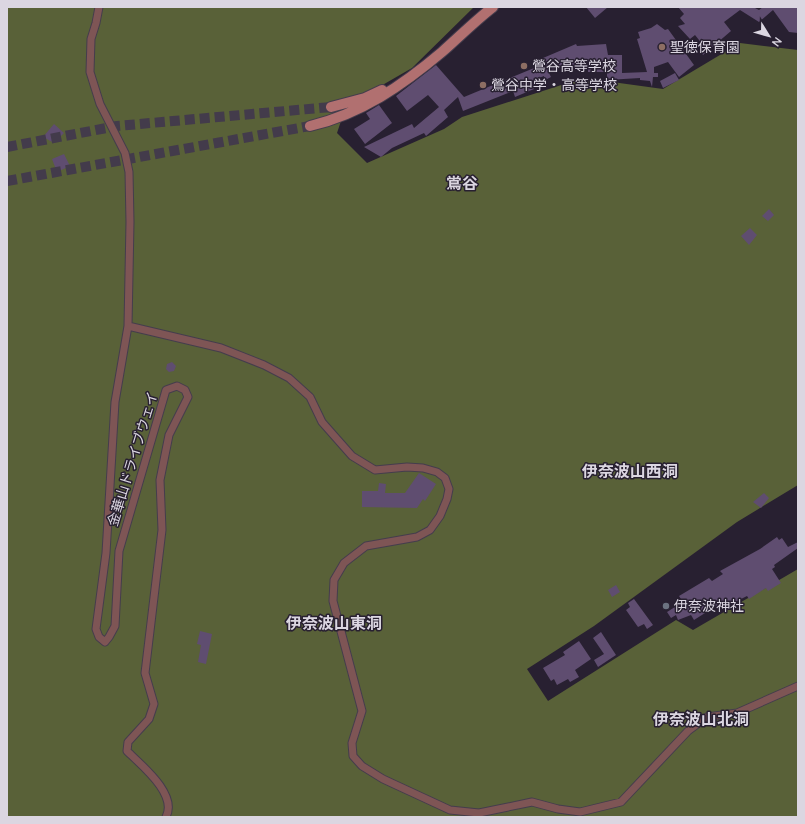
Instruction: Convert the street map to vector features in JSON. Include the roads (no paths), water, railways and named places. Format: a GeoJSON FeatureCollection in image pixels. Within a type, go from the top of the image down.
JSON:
{"type":"FeatureCollection","features":[{"type":"Feature","properties":{"kind":"main road"},"geometry":{"type":"LineString","coordinates":[[310,126],[334,120],[359,110],[414,74],[493,7]]}},
{"type":"Feature","properties":{"kind":"main road"},"geometry":{"type":"LineString","coordinates":[[331,107],[364,98],[414,74]]}},
{"type":"Feature","properties":{"kind":"street","name":"金華山ドライブウェイ"},"geometry":{"type":"LineString","coordinates":[[99,7],[91,39],[90,72],[100,104],[125,153],[129,172],[128,326],[115,402],[106,554],[96,629],[99,637],[105,642],[110,637],[115,626],[119,551],[166,390],[177,386],[185,390],[188,398],[169,435],[160,480],[162,530],[145,673],[154,704],[149,719],[128,742],[127,751],[159,782],[166,797],[166,817]]}},
{"type":"Feature","properties":{"kind":"street"},"geometry":{"type":"LineString","coordinates":[[128,326],[221,348],[264,365],[289,378],[310,396],[322,422],[352,456],[375,470],[407,467],[423,468],[438,472],[445,478],[449,489],[447,499],[440,516],[430,530],[417,537],[366,546],[344,563],[334,580],[333,601],[362,711],[352,743],[354,756],[362,766],[383,779],[450,810],[479,813],[532,802],[558,809],[580,812],[621,802],[688,731],[707,717],[736,713],[798,686]]}},
{"type":"Feature","properties":{"kind":"tunnel"},"geometry":{"type":"LineString","coordinates":[[7,147],[117,126],[331,107]]}},
{"type":"Feature","properties":{"kind":"tunnel"},"geometry":{"type":"LineString","coordinates":[[7,181],[310,126]]}},
{"type":"Feature","properties":{"kind":"place","name":"聖徳保育園"},"geometry":{"type":"Point","coordinates":[662,47]}},
{"type":"Feature","properties":{"kind":"place","name":"鶯谷高等学校"},"geometry":{"type":"Point","coordinates":[524,66]}},
{"type":"Feature","properties":{"kind":"place","name":"鶯谷中学・高等学校"},"geometry":{"type":"Point","coordinates":[483,85]}},
{"type":"Feature","properties":{"kind":"place","name":"伊奈波神社"},"geometry":{"type":"Point","coordinates":[666,606]}},
{"type":"Feature","properties":{"kind":"district","name":"鴬谷"},"geometry":{"type":"Point","coordinates":[462,184]}},
{"type":"Feature","properties":{"kind":"district","name":"伊奈波山西洞"},"geometry":{"type":"Point","coordinates":[630,472]}},
{"type":"Feature","properties":{"kind":"district","name":"伊奈波山東洞"},"geometry":{"type":"Point","coordinates":[334,624]}},
{"type":"Feature","properties":{"kind":"district","name":"伊奈波山北洞"},"geometry":{"type":"Point","coordinates":[701,720]}}]}
